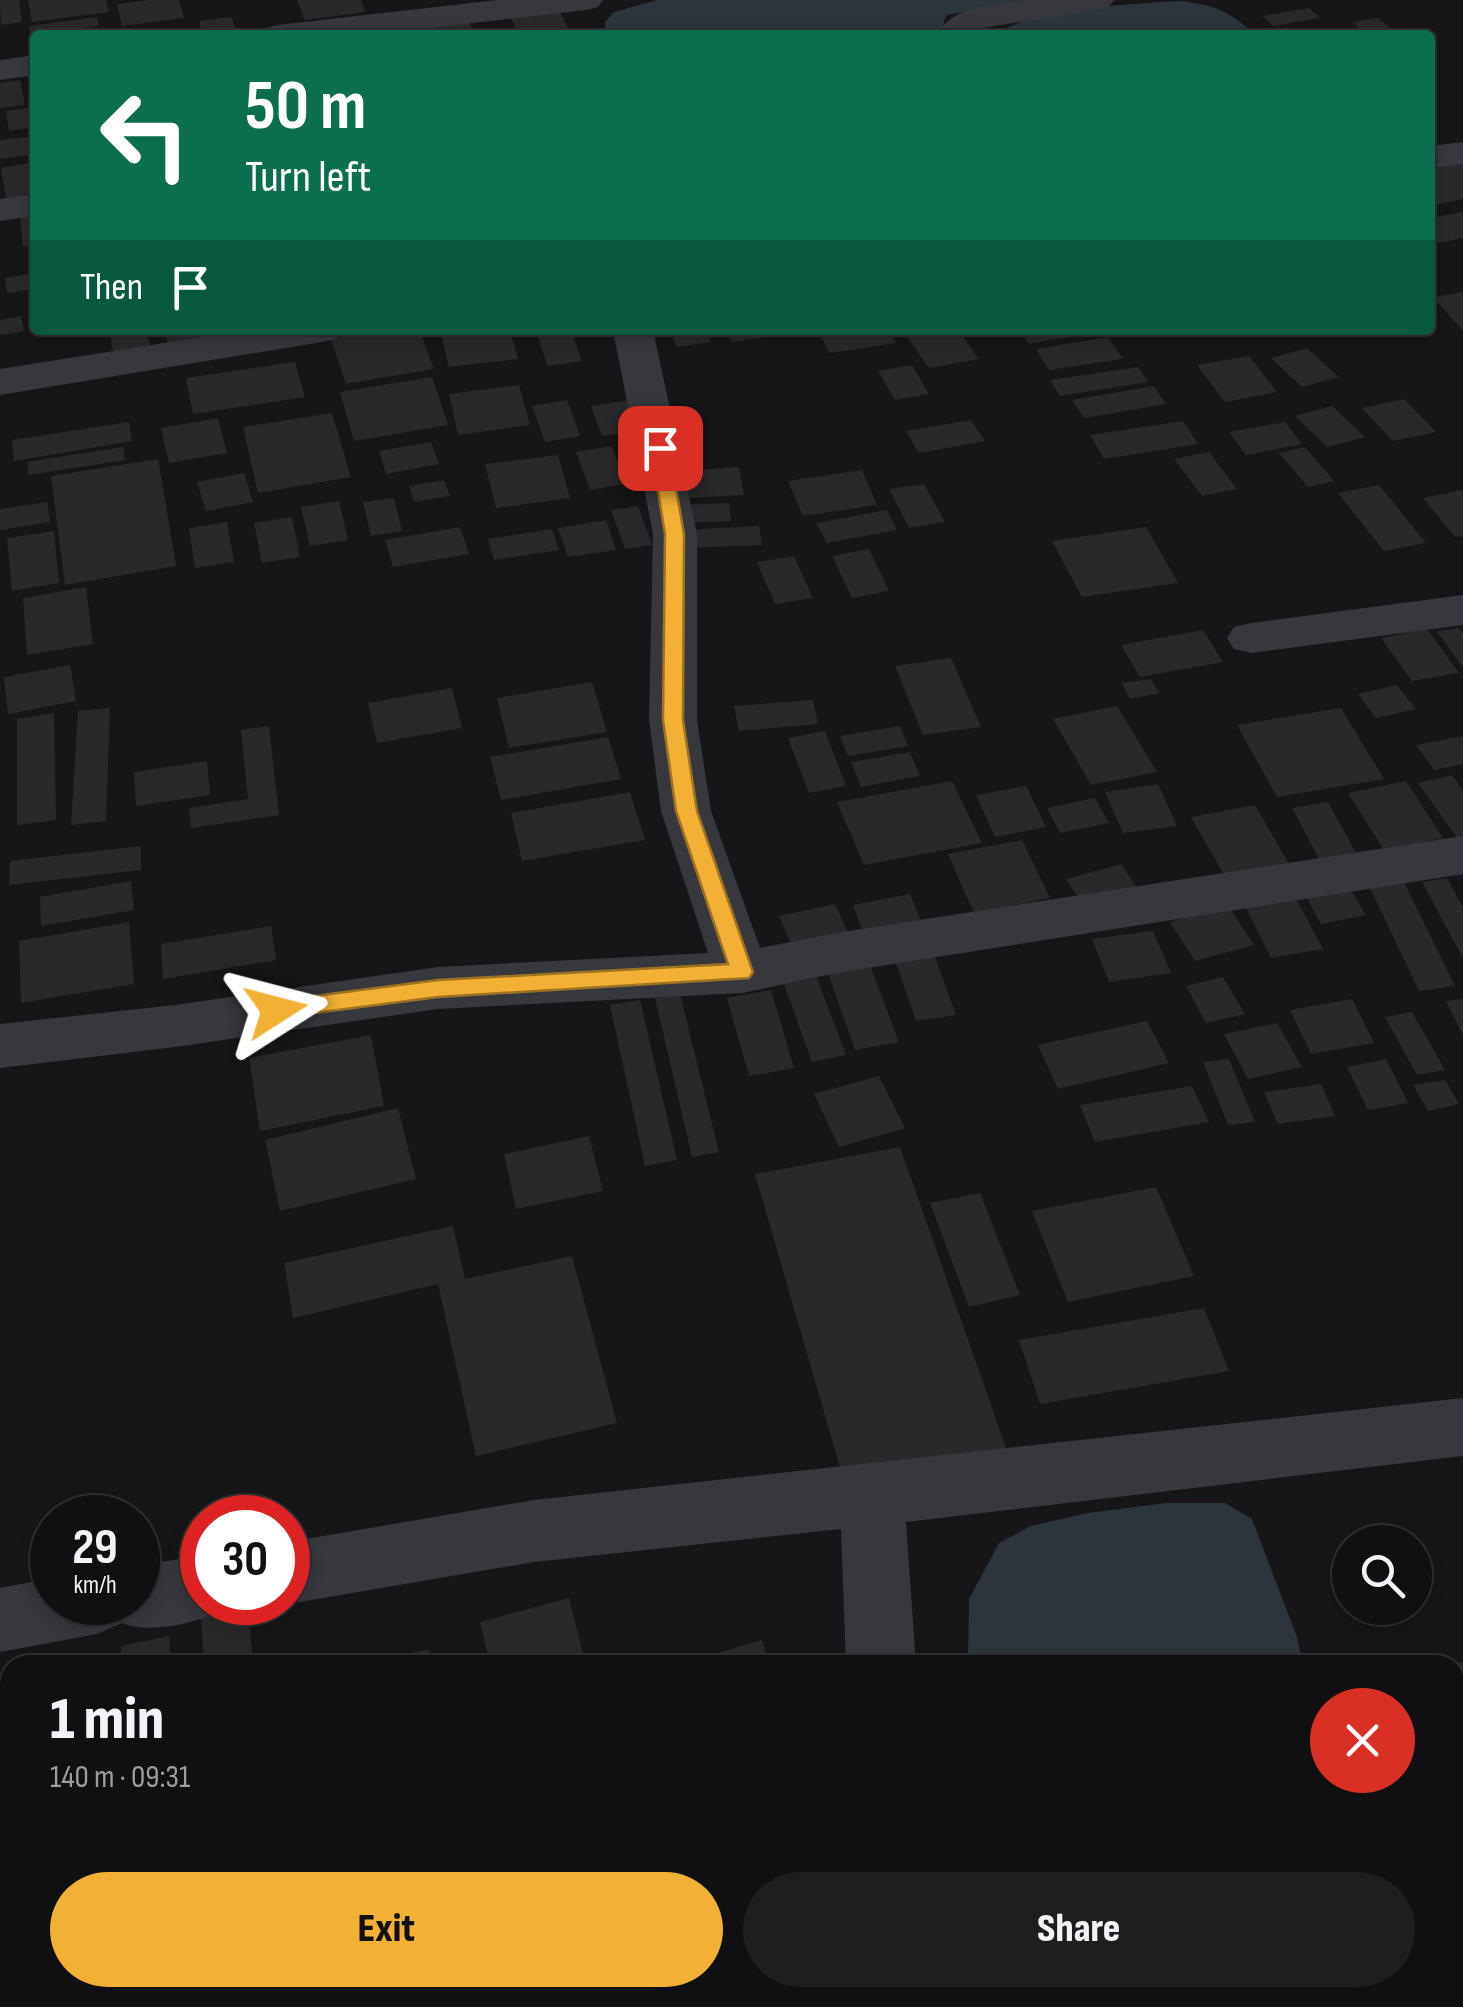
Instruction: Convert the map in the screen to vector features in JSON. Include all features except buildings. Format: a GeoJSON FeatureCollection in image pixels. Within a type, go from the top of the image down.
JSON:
{"type":"FeatureCollection","features":[{"type":"Feature","properties":{"kind":"street"},"geometry":{"type":"LineString","coordinates":[[322,30],[586,0]]}},
{"type":"Feature","properties":{"kind":"street"},"geometry":{"type":"LineString","coordinates":[[956,30],[974,19],[1098,0]]}},
{"type":"Feature","properties":{"kind":"street"},"geometry":{"type":"LineString","coordinates":[[0,70],[30,66]]}},
{"type":"Feature","properties":{"kind":"street"},"geometry":{"type":"LineString","coordinates":[[1435,156],[1463,153]]}},
{"type":"Feature","properties":{"kind":"street"},"geometry":{"type":"LineString","coordinates":[[0,210],[30,206]]}},
{"type":"Feature","properties":{"kind":"street"},"geometry":{"type":"LineString","coordinates":[[0,382],[291,335]]}},
{"type":"Feature","properties":{"kind":"street"},"geometry":{"type":"LineString","coordinates":[[634,335],[675,534],[673,720],[686,811],[742,972]]}},
{"type":"Feature","properties":{"kind":"street"},"geometry":{"type":"LineString","coordinates":[[1251,638],[1463,610]]}},
{"type":"Feature","properties":{"kind":"street"},"geometry":{"type":"LineString","coordinates":[[0,1046],[438,988],[742,972],[842,952],[1463,855]]}},
{"type":"Feature","properties":{"kind":"street"},"geometry":{"type":"LineString","coordinates":[[310,1569],[534,1531],[1463,1427]]}},
{"type":"Feature","properties":{"kind":"street"},"geometry":{"type":"LineString","coordinates":[[872,1496],[880,1655]]}},
{"type":"Feature","properties":{"kind":"street"},"geometry":{"type":"LineString","coordinates":[[0,1620],[30,1614]]}},
{"type":"Feature","properties":{"kind":"shaded area"},"geometry":{"type":"Polygon","coordinates":[[[657,0],[1038,0],[946,15],[942,30],[605,30],[605,22],[614,12],[657,0]]]}},
{"type":"Feature","properties":{"kind":"shaded area"},"geometry":{"type":"Polygon","coordinates":[[[1182,1],[1222,11],[1248,30],[1003,30],[1057,13],[1182,1]]]}},
{"type":"Feature","properties":{"kind":"shaded area"},"geometry":{"type":"Polygon","coordinates":[[[1166,1503],[1225,1503],[1252,1519],[1301,1655],[968,1655],[969,1599],[999,1543],[1031,1526],[1088,1513],[1166,1503]]]}},
{"type":"Feature","properties":{"kind":"route"},"geometry":{"type":"LineString","coordinates":[[276,1010],[438,988],[742,972],[686,811],[673,720],[675,534],[660,448]]}}]}
